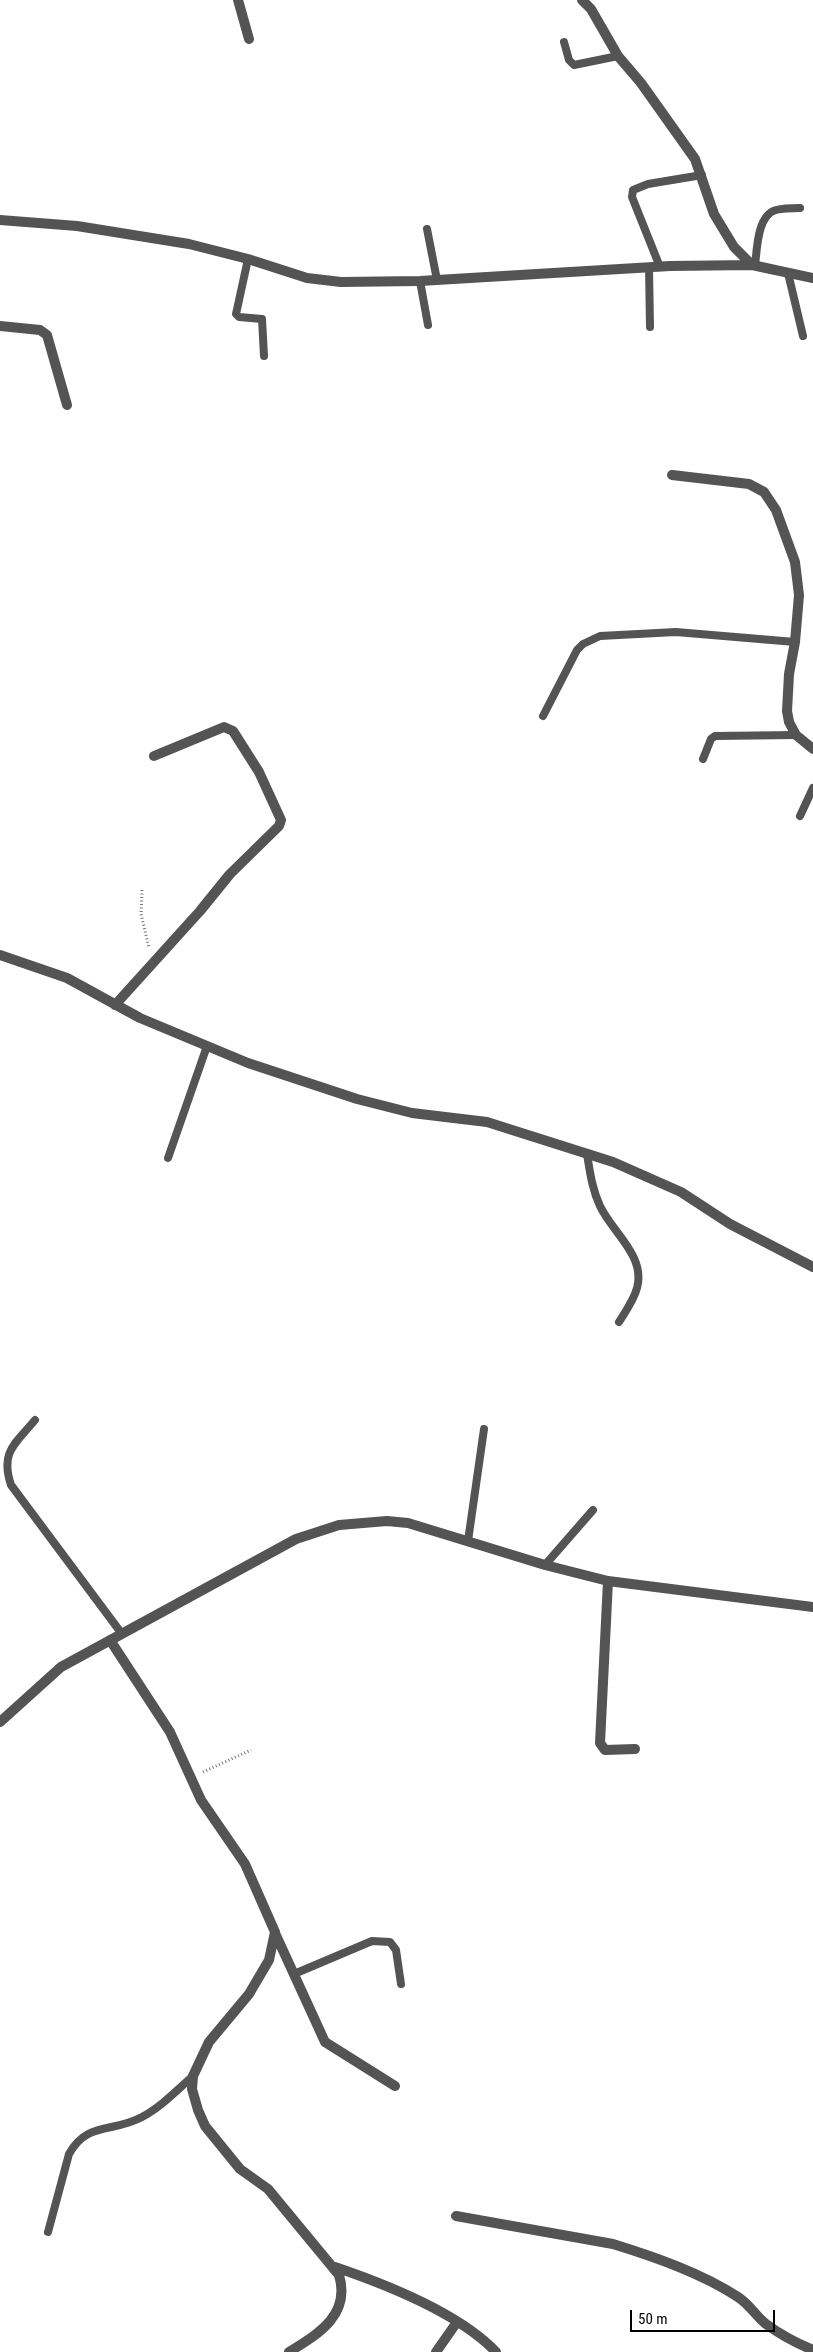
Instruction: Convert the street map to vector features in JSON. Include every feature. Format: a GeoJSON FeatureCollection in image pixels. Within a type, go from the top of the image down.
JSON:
{"type":"FeatureCollection","features":[{"type":"Feature","properties":{"kind":"street"},"geometry":{"type":"LineString","coordinates":[[238,0],[249,39]]}},
{"type":"Feature","properties":{"kind":"street"},"geometry":{"type":"LineString","coordinates":[[582,0],[591,9],[618,56],[695,159],[714,214],[734,247],[754,265]]}},
{"type":"Feature","properties":{"kind":"street"},"geometry":{"type":"LineString","coordinates":[[0,220],[77,226],[189,244],[248,259],[307,278],[341,282],[420,281],[649,267],[754,265],[813,278]]}},
{"type":"Feature","properties":{"kind":"street"},"geometry":{"type":"LineString","coordinates":[[0,326],[40,330],[47,335],[67,406]]}},
{"type":"Feature","properties":{"kind":"street"},"geometry":{"type":"LineString","coordinates":[[672,475],[748,484],[764,492],[776,510],[795,562],[799,594],[795,642],[789,674],[789,722],[796,735],[813,749]]}},
{"type":"Feature","properties":{"kind":"street"},"geometry":{"type":"LineString","coordinates":[[115,1004],[230,874],[279,826],[282,820],[259,772],[233,731],[228,728],[224,727],[154,756]]}},
{"type":"Feature","properties":{"kind":"street"},"geometry":{"type":"LineString","coordinates":[[0,955],[67,978],[140,1018],[248,1063],[356,1100],[412,1113],[487,1122],[612,1162],[681,1192],[730,1224],[813,1267]]}},
{"type":"Feature","properties":{"kind":"street"},"geometry":{"type":"LineString","coordinates":[[0,1722],[61,1667],[296,1539],[339,1526],[387,1522],[408,1523],[544,1565],[608,1581],[813,1607]]}},
{"type":"Feature","properties":{"kind":"street"},"geometry":{"type":"LineString","coordinates":[[608,1581],[600,1743],[605,1750],[634,1749]]}},
{"type":"Feature","properties":{"kind":"street"},"geometry":{"type":"LineString","coordinates":[[110,1640],[170,1732],[202,1800],[245,1864],[325,2042],[346,2057],[395,2086]]}},
{"type":"Feature","properties":{"kind":"street"},"geometry":{"type":"LineString","coordinates":[[275,1932],[269,1960],[249,1994],[208,2042],[193,2076],[192,2089],[205,2126],[240,2169],[268,2189],[334,2267],[343,2286],[342,2300],[330,2323],[320,2333],[289,2352]]}},
{"type":"Feature","properties":{"kind":"street"},"geometry":{"type":"LineString","coordinates":[[456,2216],[613,2244],[633,2250],[701,2278],[738,2298],[786,2338],[813,2350]]}},
{"type":"Feature","properties":{"kind":"street"},"geometry":{"type":"LineString","coordinates":[[334,2267],[386,2286],[456,2322],[474,2333],[496,2352]]}},
{"type":"Feature","properties":{"kind":"street"},"geometry":{"type":"LineString","coordinates":[[436,2352],[456,2322]]}},
{"type":"Feature","properties":{"kind":"lane"},"geometry":{"type":"LineString","coordinates":[[564,42],[569,60],[574,65],[618,56]]}},
{"type":"Feature","properties":{"kind":"lane"},"geometry":{"type":"LineString","coordinates":[[660,267],[632,193],[635,187],[702,175]]}},
{"type":"Feature","properties":{"kind":"lane"},"geometry":{"type":"LineString","coordinates":[[754,265],[760,234],[768,214],[776,210],[800,208]]}},
{"type":"Feature","properties":{"kind":"lane"},"geometry":{"type":"LineString","coordinates":[[427,229],[437,280]]}},
{"type":"Feature","properties":{"kind":"lane"},"geometry":{"type":"LineString","coordinates":[[248,259],[236,314],[239,317],[262,319],[264,356]]}},
{"type":"Feature","properties":{"kind":"lane"},"geometry":{"type":"LineString","coordinates":[[649,267],[650,326]]}},
{"type":"Feature","properties":{"kind":"lane"},"geometry":{"type":"LineString","coordinates":[[788,273],[803,336]]}},
{"type":"Feature","properties":{"kind":"lane"},"geometry":{"type":"LineString","coordinates":[[420,281],[428,325]]}},
{"type":"Feature","properties":{"kind":"lane"},"geometry":{"type":"LineString","coordinates":[[544,716],[577,650],[583,644],[600,636],[697,632],[795,642]]}},
{"type":"Feature","properties":{"kind":"lane"},"geometry":{"type":"LineString","coordinates":[[703,759],[711,739],[715,736],[796,735]]}},
{"type":"Feature","properties":{"kind":"lane"},"geometry":{"type":"LineString","coordinates":[[800,816],[813,788]]}},
{"type":"Feature","properties":{"kind":"lane"},"geometry":{"type":"LineString","coordinates":[[168,1158],[207,1046]]}},
{"type":"Feature","properties":{"kind":"lane"},"geometry":{"type":"LineString","coordinates":[[587,1154],[596,1196],[601,1209],[635,1260],[638,1272],[637,1288],[619,1322]]}},
{"type":"Feature","properties":{"kind":"lane"},"geometry":{"type":"LineString","coordinates":[[35,1420],[11,1448],[6,1460],[6,1472],[11,1485],[122,1634]]}},
{"type":"Feature","properties":{"kind":"lane"},"geometry":{"type":"LineString","coordinates":[[468,1541],[484,1429]]}},
{"type":"Feature","properties":{"kind":"lane"},"geometry":{"type":"LineString","coordinates":[[544,1565],[593,1510]]}},
{"type":"Feature","properties":{"kind":"lane"},"geometry":{"type":"LineString","coordinates":[[294,1974],[372,1941],[381,1941],[390,1942],[396,1950],[401,1984]]}},
{"type":"Feature","properties":{"kind":"lane"},"geometry":{"type":"LineString","coordinates":[[48,2232],[69,2154],[75,2143],[83,2135],[93,2130],[140,2118],[156,2109],[193,2076]]}},
{"type":"Feature","properties":{"kind":"path"},"geometry":{"type":"LineString","coordinates":[[142,890],[141,914],[154,962]]}},
{"type":"Feature","properties":{"kind":"path"},"geometry":{"type":"LineString","coordinates":[[191,1778],[251,1750]]}}]}
